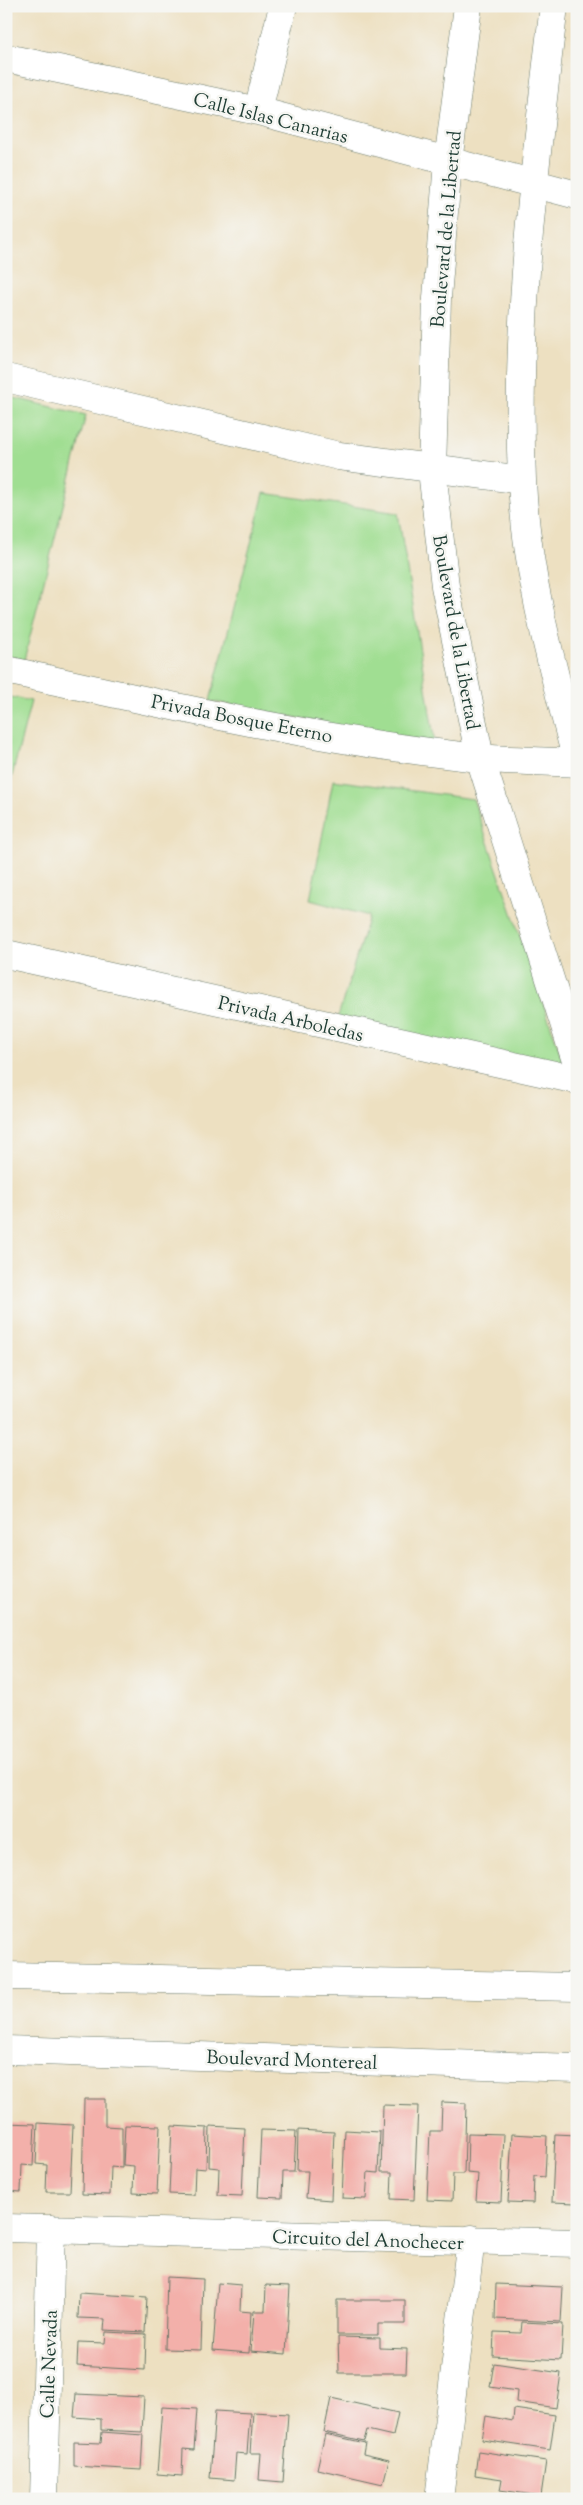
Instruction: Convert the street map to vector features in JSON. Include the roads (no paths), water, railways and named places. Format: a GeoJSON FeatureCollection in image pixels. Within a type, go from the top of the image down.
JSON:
{"type":"FeatureCollection","features":[{"type":"Feature","properties":{"kind":"street"},"geometry":{"type":"LineString","coordinates":[[258,111],[283,6]]}},
{"type":"Feature","properties":{"kind":"street","name":"Boulevard de la Libertad"},"geometry":{"type":"LineString","coordinates":[[468,6],[448,162],[437,298],[432,470],[445,586],[480,758],[577,1064]]}},
{"type":"Feature","properties":{"kind":"street"},"geometry":{"type":"LineString","coordinates":[[554,6],[534,185],[522,338],[522,480],[529,552],[545,640],[577,762]]}},
{"type":"Feature","properties":{"kind":"street","name":"Calle Islas Canarias"},"geometry":{"type":"LineString","coordinates":[[6,58],[258,111],[577,195]]}},
{"type":"Feature","properties":{"kind":"street"},"geometry":{"type":"LineString","coordinates":[[6,378],[339,456],[432,470],[522,480]]}},
{"type":"Feature","properties":{"kind":"street","name":"Privada Bosque Eterno"},"geometry":{"type":"LineString","coordinates":[[6,670],[222,717],[406,748],[480,758],[577,762]]}},
{"type":"Feature","properties":{"kind":"street","name":"Privada Arboledas"},"geometry":{"type":"LineString","coordinates":[[6,954],[511,1067],[577,1080]]}},
{"type":"Feature","properties":{"kind":"street"},"geometry":{"type":"LineString","coordinates":[[6,1976],[577,1987]]}},
{"type":"Feature","properties":{"kind":"street","name":"Boulevard Montereal"},"geometry":{"type":"LineString","coordinates":[[6,2050],[577,2068]]}},
{"type":"Feature","properties":{"kind":"street","name":"Circuito del Anochecer"},"geometry":{"type":"LineString","coordinates":[[6,2228],[472,2239],[438,2499]]}},
{"type":"Feature","properties":{"kind":"street","name":"Calle Nevada"},"geometry":{"type":"LineString","coordinates":[[44,2499],[51,2229]]}},
{"type":"Feature","properties":{"kind":"street"},"geometry":{"type":"LineString","coordinates":[[472,2239],[577,2243]]}}]}
